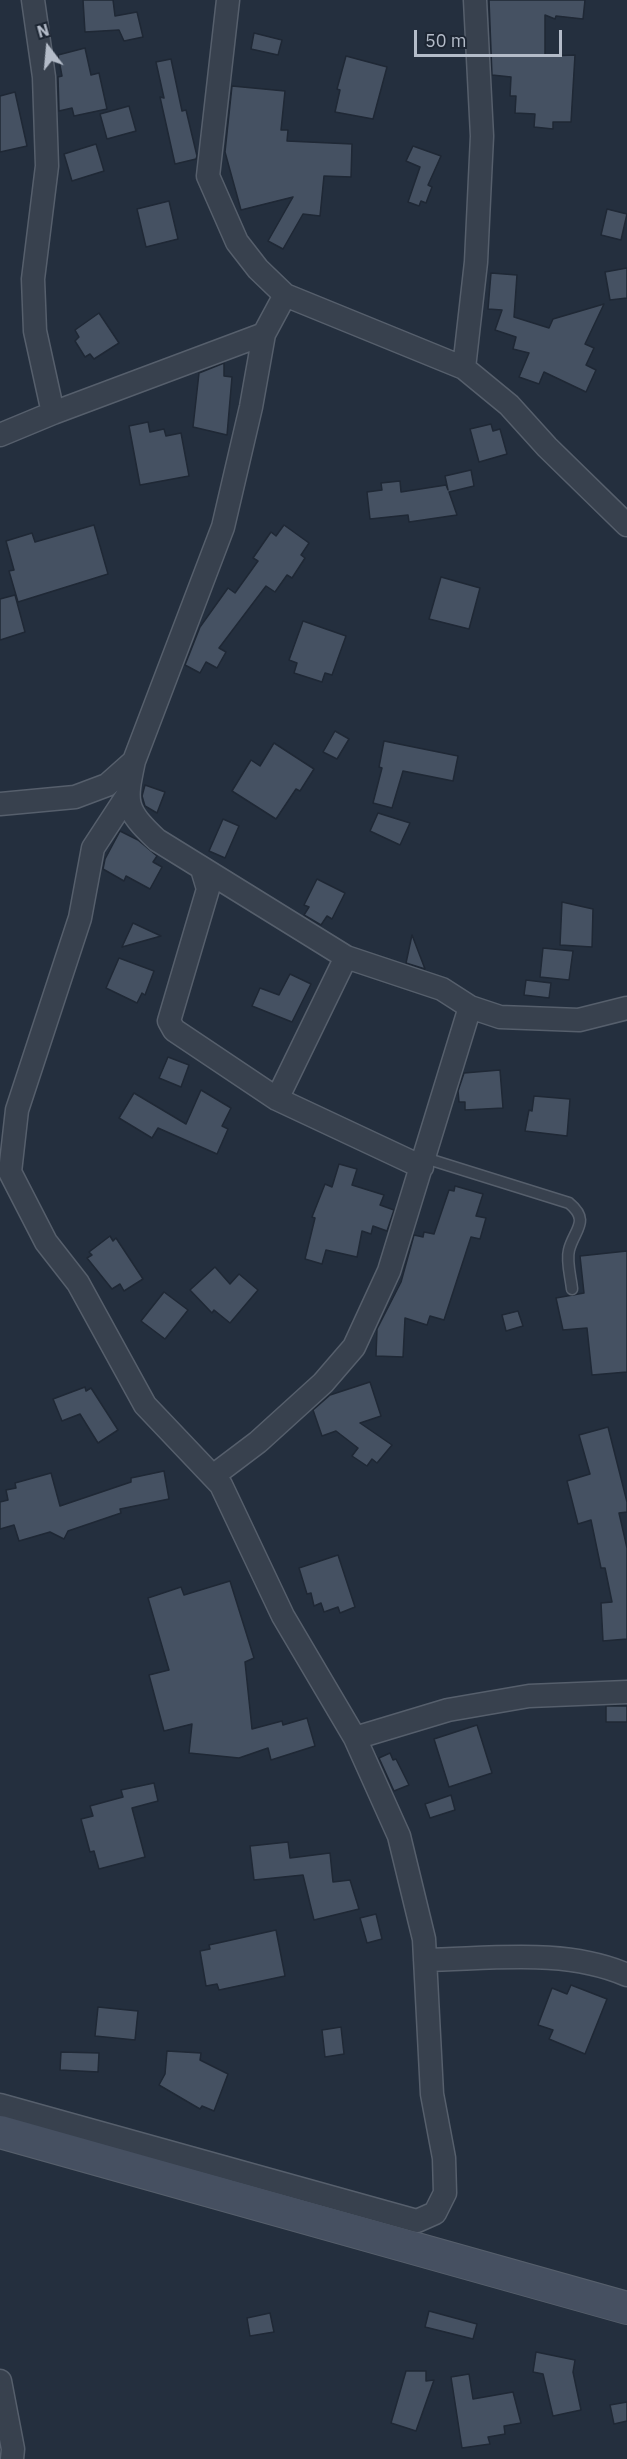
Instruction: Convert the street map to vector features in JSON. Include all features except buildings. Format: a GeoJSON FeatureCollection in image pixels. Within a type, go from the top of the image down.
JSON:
{"type":"FeatureCollection","features":[{"type":"Feature","properties":{"kind":"main road"},"geometry":{"type":"LineString","coordinates":[[0,2132],[627,2308]]}},
{"type":"Feature","properties":{"kind":"street"},"geometry":{"type":"LineString","coordinates":[[33,0],[45,77],[47,166],[33,279],[35,331],[53,413]]}},
{"type":"Feature","properties":{"kind":"street"},"geometry":{"type":"LineString","coordinates":[[228,0],[208,176],[237,242],[258,269],[285,295],[464,368],[509,405],[547,447],[627,525]]}},
{"type":"Feature","properties":{"kind":"street"},"geometry":{"type":"LineString","coordinates":[[464,368],[476,262],[482,136],[475,0]]}},
{"type":"Feature","properties":{"kind":"street"},"geometry":{"type":"LineString","coordinates":[[0,2105],[417,2221],[435,2213],[445,2193],[444,2158],[432,2094],[424,1939],[399,1836],[355,1738],[283,1616],[221,1485],[145,1406],[78,1283],[46,1242],[10,1172],[17,1110],[80,918],[93,848],[127,796],[134,761],[223,527],[251,407],[264,334],[285,295]]}},
{"type":"Feature","properties":{"kind":"street"},"geometry":{"type":"LineString","coordinates":[[0,435],[264,334]]}},
{"type":"Feature","properties":{"kind":"street"},"geometry":{"type":"LineString","coordinates":[[0,804],[75,797],[107,785],[134,761]]}},
{"type":"Feature","properties":{"kind":"street"},"geometry":{"type":"LineString","coordinates":[[127,796],[135,819],[157,840],[346,957],[442,989],[470,1007],[500,1017],[579,1020],[627,1008]]}},
{"type":"Feature","properties":{"kind":"street"},"geometry":{"type":"LineString","coordinates":[[75,797],[114,816]]}},
{"type":"Feature","properties":{"kind":"street"},"geometry":{"type":"LineString","coordinates":[[202,869],[208,889],[169,1021],[174,1030],[277,1099],[424,1163]]}},
{"type":"Feature","properties":{"kind":"street"},"geometry":{"type":"LineString","coordinates":[[277,1099],[346,957]]}},
{"type":"Feature","properties":{"kind":"street"},"geometry":{"type":"LineString","coordinates":[[213,1476],[266,1435],[323,1383],[354,1347],[389,1271],[470,1007]]}},
{"type":"Feature","properties":{"kind":"street"},"geometry":{"type":"LineString","coordinates":[[355,1738],[448,1710],[529,1696],[627,1692]]}},
{"type":"Feature","properties":{"kind":"street"},"geometry":{"type":"LineString","coordinates":[[425,1960],[554,1958],[606,1966],[627,1975]]}},
{"type":"Feature","properties":{"kind":"street"},"geometry":{"type":"LineString","coordinates":[[0,2381],[13,2448],[12,2459]]}},
{"type":"Feature","properties":{"kind":"lane"},"geometry":{"type":"LineString","coordinates":[[424,1163],[569,1203],[578,1210],[581,1225],[568,1251],[572,1289]]}}]}
